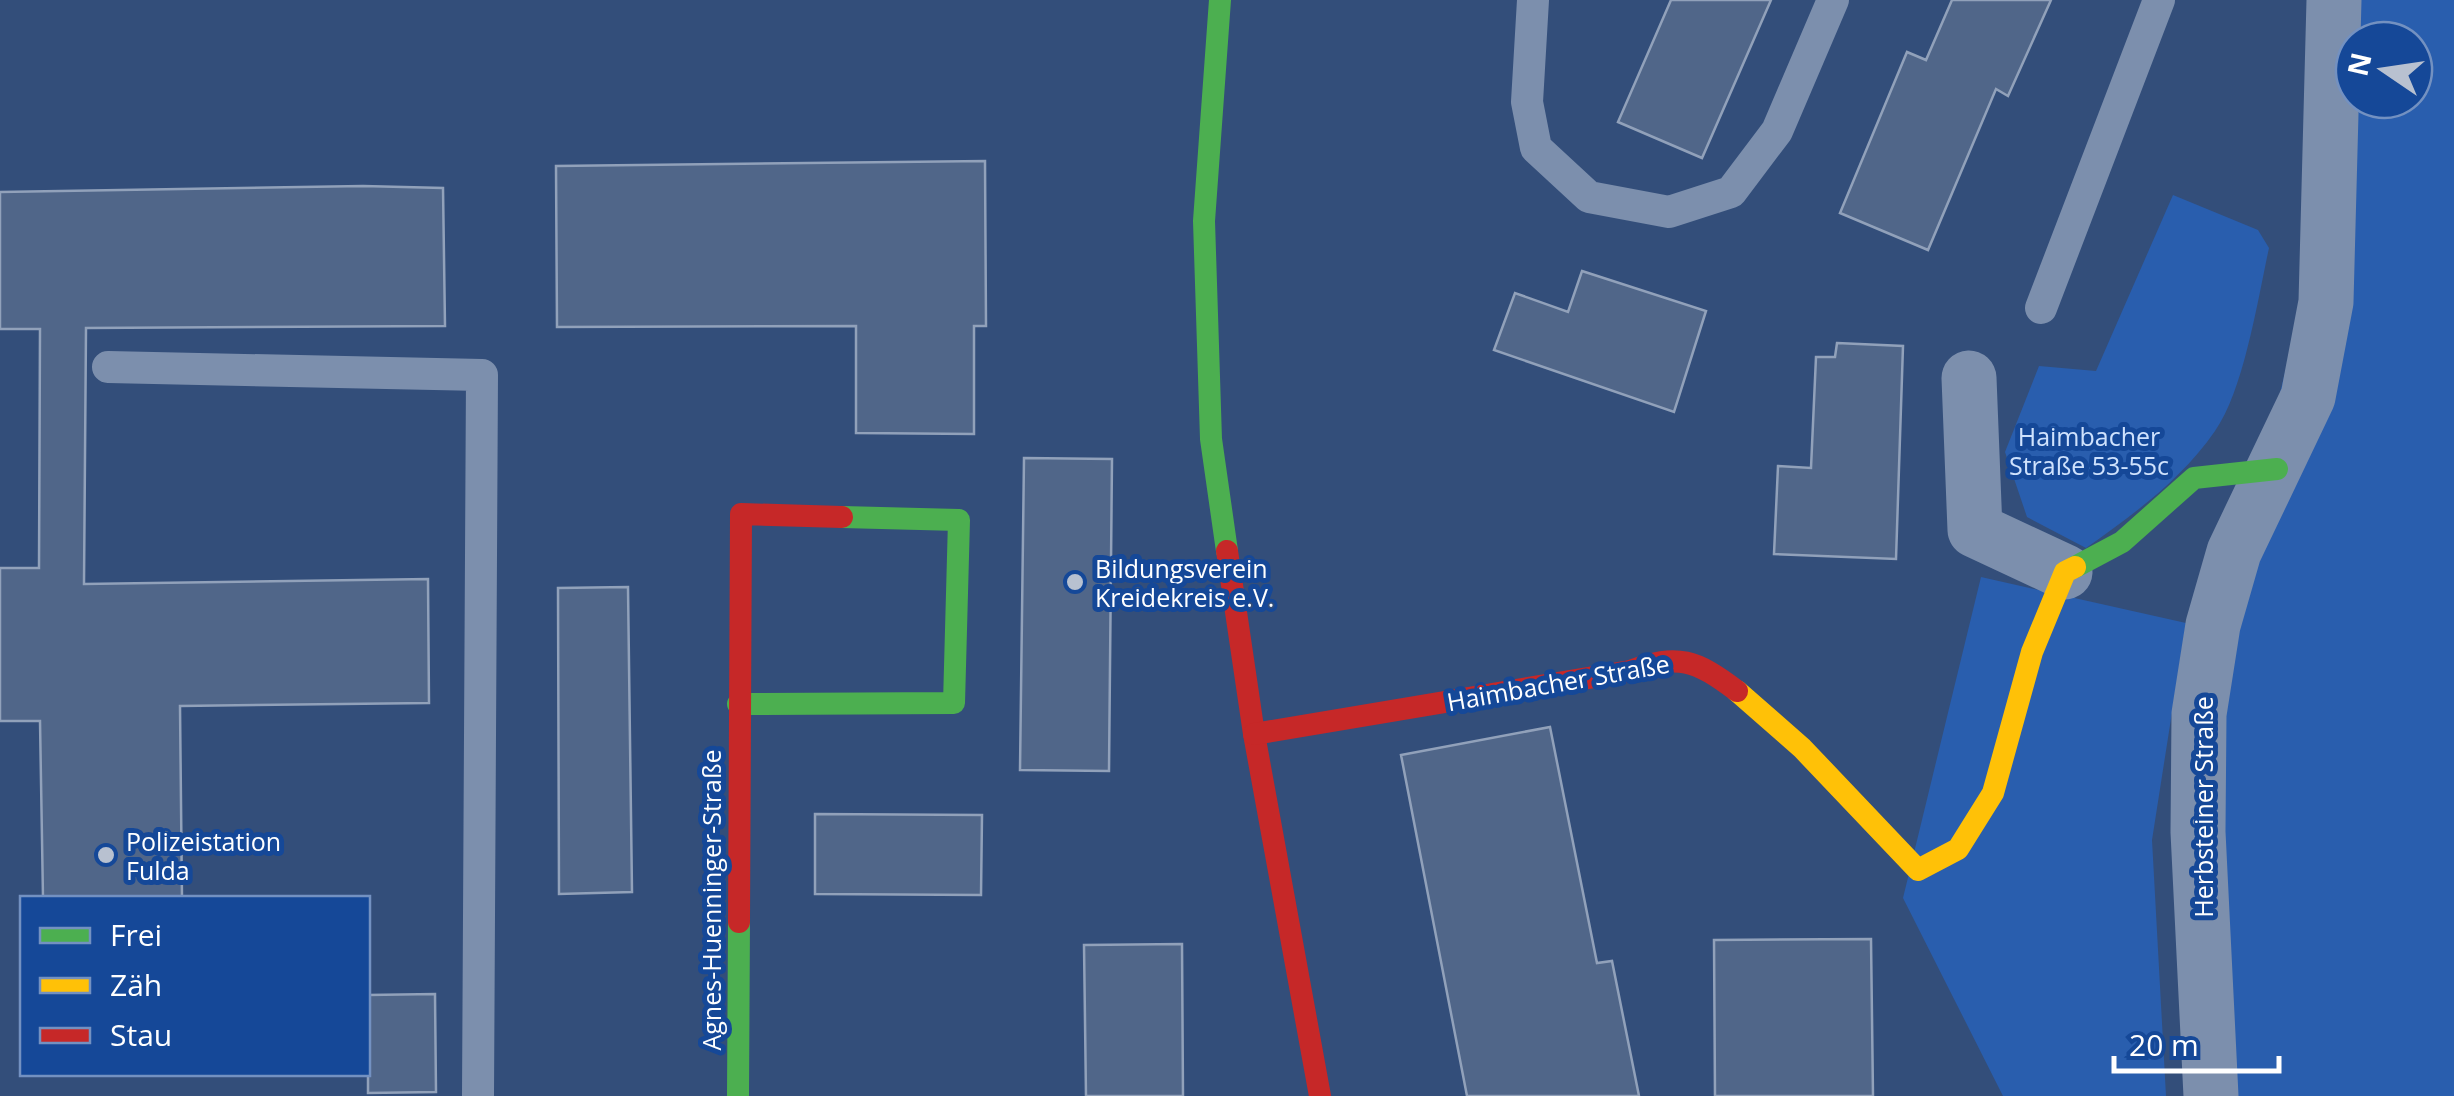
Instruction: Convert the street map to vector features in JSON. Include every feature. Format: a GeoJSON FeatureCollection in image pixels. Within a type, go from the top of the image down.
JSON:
{"type":"FeatureCollection","features":[{"type":"Feature","properties":{"kind":"street"},"geometry":{"type":"LineString","coordinates":[[1220,0],[1204,221],[1211,439],[1254,734],[1320,1096]]}},
{"type":"Feature","properties":{"kind":"street","name":"Herbsteiner Straße"},"geometry":{"type":"LineString","coordinates":[[2211,1096],[2198,832],[2198,714],[2214,626],[2234,552],[2277,469],[2308,397],[2326,302],[2334,0]]}},
{"type":"Feature","properties":{"kind":"street"},"geometry":{"type":"LineString","coordinates":[[1969,378],[1975,530],[2065,572],[2122,542],[2194,478],[2277,469]]}},
{"type":"Feature","properties":{"kind":"street","name":"Agnes-Huenninger-Straße"},"geometry":{"type":"LineString","coordinates":[[738,704],[954,703],[959,520],[741,514],[738,704],[738,1096]]}},
{"type":"Feature","properties":{"kind":"street","name":"Haimbacher Straße"},"geometry":{"type":"LineString","coordinates":[[1254,734],[1630,671],[1672,657],[1726,679],[1834,778],[1918,870],[1958,849],[1993,793],[2032,652],[2065,572]]}},
{"type":"Feature","properties":{"kind":"lane"},"geometry":{"type":"LineString","coordinates":[[1532,0],[1528,102],[1536,148],[1589,197],[1669,212],[1731,192],[1777,131],[1832,0]]}},
{"type":"Feature","properties":{"kind":"lane"},"geometry":{"type":"LineString","coordinates":[[2041,308],[2159,0]]}},
{"type":"Feature","properties":{"kind":"lane"},"geometry":{"type":"LineString","coordinates":[[108,366],[482,375],[478,1096]]}},
{"type":"Feature","properties":{"kind":"green space"},"geometry":{"type":"Polygon","coordinates":[[[2329,0],[2454,0],[2454,1096],[2198,1096],[2210,671],[2303,301],[2329,0]]]}},
{"type":"Feature","properties":{"kind":"green space","name":"Haimbacher Straße 53-55c"},"geometry":{"type":"Polygon","coordinates":[[[2173,195],[2258,230],[2269,248],[2249,343],[2225,413],[2202,449],[2156,495],[2086,548],[2027,517],[2005,452],[2039,366],[2096,371],[2173,195]]]}},
{"type":"Feature","properties":{"kind":"green space"},"geometry":{"type":"Polygon","coordinates":[[[1981,577],[2186,623],[2152,840],[2166,1096],[2003,1096],[1903,898],[1981,577]]]}},
{"type":"Feature","properties":{"kind":"building"},"geometry":{"type":"Polygon","coordinates":[[[1671,0],[1771,0],[1702,158],[1618,122],[1671,0]]]}},
{"type":"Feature","properties":{"kind":"building"},"geometry":{"type":"Polygon","coordinates":[[[1952,0],[2051,0],[2008,96],[1996,89],[1928,250],[1840,213],[1907,52],[1926,60],[1952,0]]]}},
{"type":"Feature","properties":{"kind":"building"},"geometry":{"type":"Polygon","coordinates":[[[985,161],[986,326],[974,326],[974,434],[856,433],[856,326],[557,327],[556,166],[985,161]]]}},
{"type":"Feature","properties":{"kind":"building"},"geometry":{"type":"Polygon","coordinates":[[[443,188],[445,326],[86,328],[84,584],[428,579],[429,703],[180,706],[182,896],[43,896],[40,721],[0,721],[0,568],[39,568],[40,329],[0,329],[0,192],[443,188]]]}},
{"type":"Feature","properties":{"kind":"building"},"geometry":{"type":"Polygon","coordinates":[[[1582,271],[1706,311],[1674,412],[1494,350],[1515,293],[1568,312],[1582,271]]]}},
{"type":"Feature","properties":{"kind":"building"},"geometry":{"type":"Polygon","coordinates":[[[1837,343],[1903,346],[1896,559],[1774,554],[1778,466],[1811,468],[1816,357],[1835,357],[1837,343]]]}},
{"type":"Feature","properties":{"kind":"building"},"geometry":{"type":"Polygon","coordinates":[[[1024,458],[1112,459],[1109,771],[1020,770],[1024,458]]]}},
{"type":"Feature","properties":{"kind":"building"},"geometry":{"type":"Polygon","coordinates":[[[628,587],[632,892],[559,894],[558,588],[628,587]]]}},
{"type":"Feature","properties":{"kind":"building"},"geometry":{"type":"Polygon","coordinates":[[[1550,727],[1597,963],[1612,961],[1639,1096],[1467,1096],[1401,755],[1550,727]]]}},
{"type":"Feature","properties":{"kind":"building"},"geometry":{"type":"Polygon","coordinates":[[[815,814],[982,815],[981,895],[815,894],[815,814]]]}},
{"type":"Feature","properties":{"kind":"building"},"geometry":{"type":"Polygon","coordinates":[[[1871,939],[1873,1096],[1715,1096],[1714,940],[1871,939]]]}},
{"type":"Feature","properties":{"kind":"building"},"geometry":{"type":"Polygon","coordinates":[[[1182,944],[1183,1096],[1086,1096],[1084,945],[1182,944]]]}},
{"type":"Feature","properties":{"kind":"building"},"geometry":{"type":"Polygon","coordinates":[[[435,994],[436,1092],[368,1093],[370,995],[435,994]]]}},
{"type":"Feature","properties":{"kind":"traffic: fast"},"geometry":{"type":"LineString","coordinates":[[1220,0],[1204,221],[1211,439],[1227,551]]}},
{"type":"Feature","properties":{"kind":"traffic: fast"},"geometry":{"type":"LineString","coordinates":[[2075,567],[2122,542],[2194,478],[2277,469]]}},
{"type":"Feature","properties":{"kind":"traffic: fast"},"geometry":{"type":"LineString","coordinates":[[738,704],[954,703],[959,520],[842,517]]}},
{"type":"Feature","properties":{"kind":"traffic: fast"},"geometry":{"type":"LineString","coordinates":[[738,1096],[739,922]]}},
{"type":"Feature","properties":{"kind":"traffic: slow"},"geometry":{"type":"LineString","coordinates":[[1737,691],[1802,748],[1918,870],[1958,849],[1993,793],[2032,652],[2065,572],[2075,567]]}},
{"type":"Feature","properties":{"kind":"traffic: jam"},"geometry":{"type":"LineString","coordinates":[[739,922],[741,514],[842,517]]}},
{"type":"Feature","properties":{"kind":"traffic: jam"},"geometry":{"type":"LineString","coordinates":[[1227,551],[1254,734],[1320,1096]]}},
{"type":"Feature","properties":{"kind":"traffic: jam"},"geometry":{"type":"LineString","coordinates":[[1254,734],[1630,671],[1661,662],[1698,666],[1737,691]]}},
{"type":"Feature","properties":{"kind":"place","name":"Bildungsverein Kreidekreis e.V."},"geometry":{"type":"Point","coordinates":[1075,582]}},
{"type":"Feature","properties":{"kind":"place","name":"Polizeistation Fulda"},"geometry":{"type":"Point","coordinates":[106,855]}}]}
